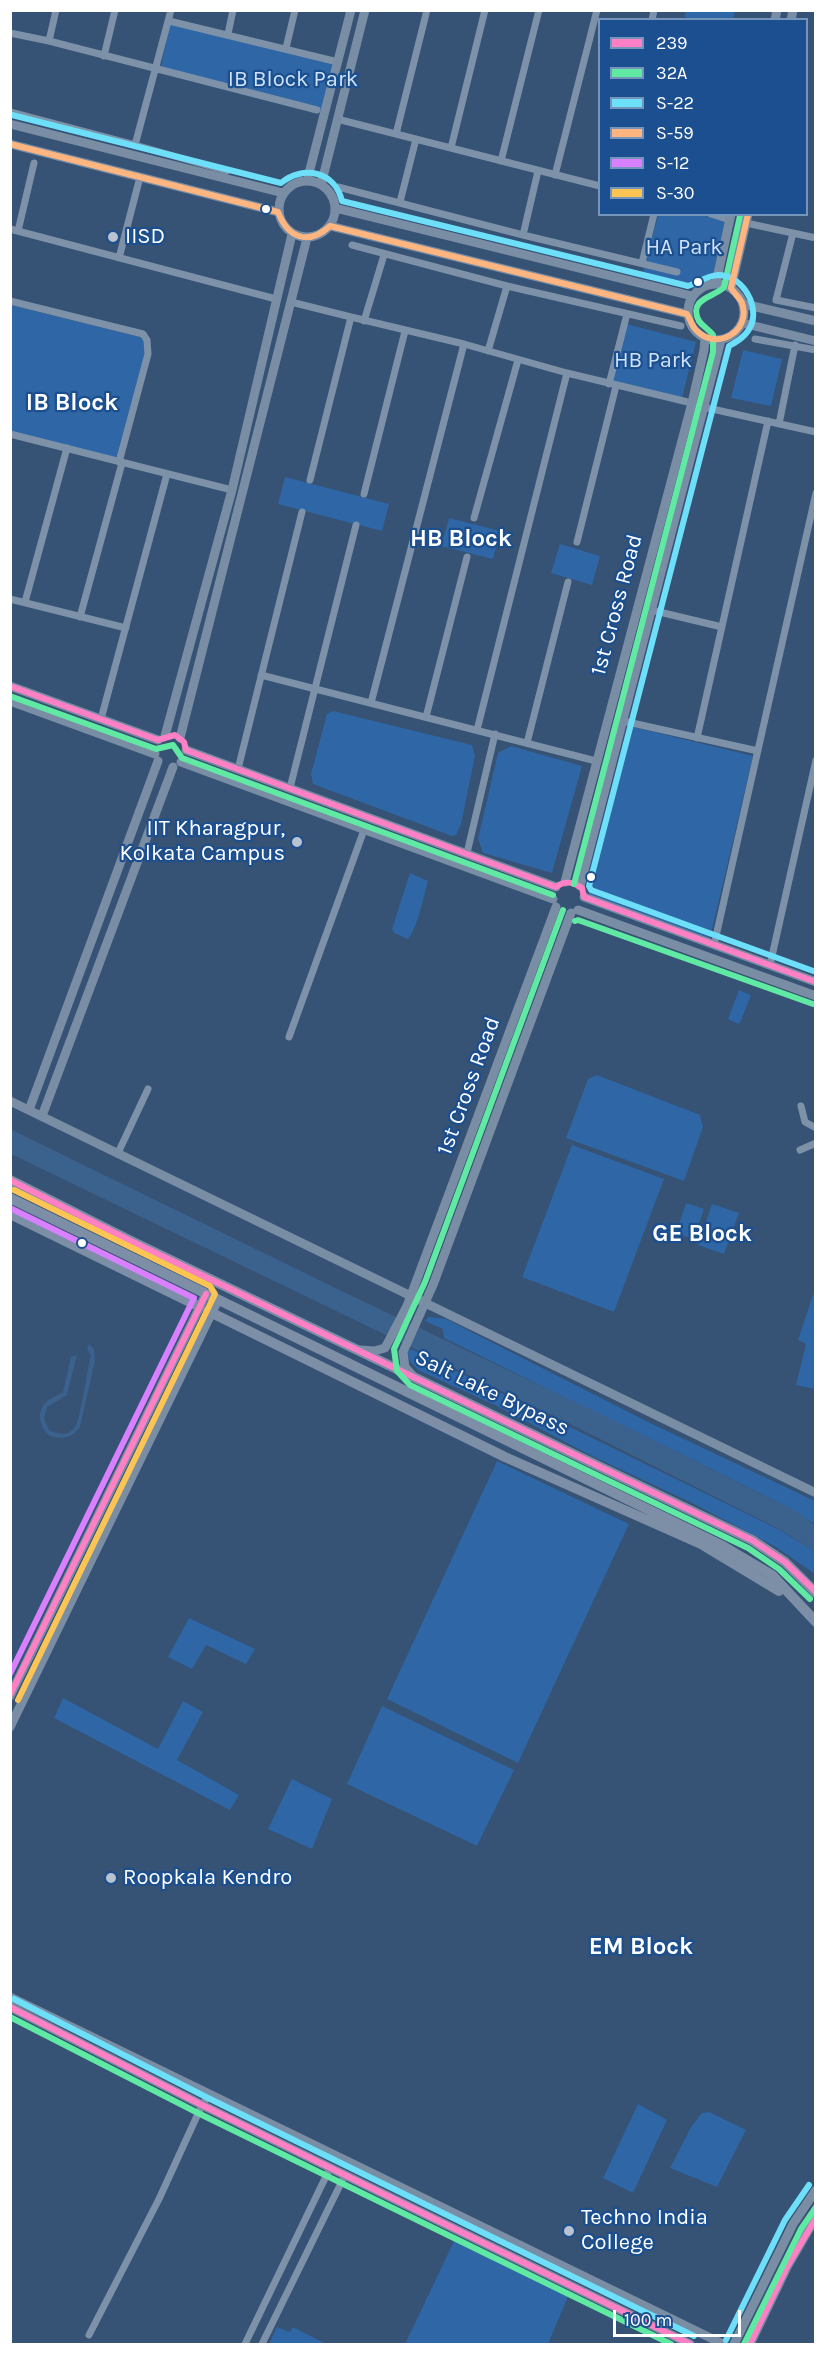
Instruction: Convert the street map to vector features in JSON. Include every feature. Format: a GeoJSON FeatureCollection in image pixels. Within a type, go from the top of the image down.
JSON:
{"type":"FeatureCollection","features":[{"type":"Feature","properties":{"kind":"main road","name":"Salt Lake Bypass"},"geometry":{"type":"LineString","coordinates":[[11,1183],[760,1545],[785,1562],[815,1593]]}},
{"type":"Feature","properties":{"kind":"main road","name":"Salt Lake Bypass"},"geometry":{"type":"LineString","coordinates":[[10,1198],[758,1565],[772,1575],[816,1622]]}},
{"type":"Feature","properties":{"kind":"main road"},"geometry":{"type":"LineString","coordinates":[[10,1214],[200,1306]]}},
{"type":"Feature","properties":{"kind":"main road"},"geometry":{"type":"LineString","coordinates":[[212,1312],[399,1406],[709,1549],[779,1592]]}},
{"type":"Feature","properties":{"kind":"main road"},"geometry":{"type":"LineString","coordinates":[[311,1361],[333,1356]]}},
{"type":"Feature","properties":{"kind":"main road"},"geometry":{"type":"LineString","coordinates":[[522,1448],[538,1472]]}},
{"type":"Feature","properties":{"kind":"main road"},"geometry":{"type":"LineString","coordinates":[[646,1509],[655,1494]]}},
{"type":"Feature","properties":{"kind":"main road"},"geometry":{"type":"LineString","coordinates":[[650,1521],[669,1520]]}},
{"type":"Feature","properties":{"kind":"street"},"geometry":{"type":"LineString","coordinates":[[49,41],[56,10]]}},
{"type":"Feature","properties":{"kind":"street"},"geometry":{"type":"LineString","coordinates":[[104,56],[115,10]]}},
{"type":"Feature","properties":{"kind":"street"},"geometry":{"type":"LineString","coordinates":[[135,145],[171,10]]}},
{"type":"Feature","properties":{"kind":"street"},"geometry":{"type":"LineString","coordinates":[[228,34],[233,10]]}},
{"type":"Feature","properties":{"kind":"street"},"geometry":{"type":"LineString","coordinates":[[286,48],[295,10]]}},
{"type":"Feature","properties":{"kind":"street"},"geometry":{"type":"LineString","coordinates":[[307,181],[351,10]]}},
{"type":"Feature","properties":{"kind":"street"},"geometry":{"type":"LineString","coordinates":[[321,185],[365,10]]}},
{"type":"Feature","properties":{"kind":"street"},"geometry":{"type":"LineString","coordinates":[[396,134],[427,10]]}},
{"type":"Feature","properties":{"kind":"street"},"geometry":{"type":"LineString","coordinates":[[451,148],[485,10]]}},
{"type":"Feature","properties":{"kind":"street"},"geometry":{"type":"LineString","coordinates":[[501,161],[539,10]]}},
{"type":"Feature","properties":{"kind":"street"},"geometry":{"type":"LineString","coordinates":[[555,175],[597,10]]}},
{"type":"Feature","properties":{"kind":"street"},"geometry":{"type":"LineString","coordinates":[[169,21],[338,62]]}},
{"type":"Feature","properties":{"kind":"street"},"geometry":{"type":"LineString","coordinates":[[347,24],[360,28]]}},
{"type":"Feature","properties":{"kind":"street"},"geometry":{"type":"LineString","coordinates":[[10,33],[317,110]]}},
{"type":"Feature","properties":{"kind":"street"},"geometry":{"type":"LineString","coordinates":[[10,112],[227,171]]}},
{"type":"Feature","properties":{"kind":"street"},"geometry":{"type":"LineString","coordinates":[[337,119],[598,186]]}},
{"type":"Feature","properties":{"kind":"street"},"geometry":{"type":"LineString","coordinates":[[10,124],[283,193]]}},
{"type":"Feature","properties":{"kind":"street"},"geometry":{"type":"LineString","coordinates":[[400,202],[416,139]]}},
{"type":"Feature","properties":{"kind":"street"},"geometry":{"type":"LineString","coordinates":[[10,144],[278,212]]}},
{"type":"Feature","properties":{"kind":"street"},"geometry":{"type":"LineString","coordinates":[[34,163],[14,230],[276,299]]}},
{"type":"Feature","properties":{"kind":"street"},"geometry":{"type":"LineString","coordinates":[[523,235],[538,171]]}},
{"type":"Feature","properties":{"kind":"street"},"geometry":{"type":"LineString","coordinates":[[119,258],[140,177]]}},
{"type":"Feature","properties":{"kind":"street"},"geometry":{"type":"LineString","coordinates":[[307,181],[321,185],[329,192],[335,208],[334,219],[330,226],[321,234],[307,238],[292,234],[285,228],[278,212],[279,200],[283,193],[290,186],[307,181]]}},
{"type":"Feature","properties":{"kind":"street"},"geometry":{"type":"LineString","coordinates":[[338,186],[523,235],[677,272]]}},
{"type":"Feature","properties":{"kind":"street"},"geometry":{"type":"LineString","coordinates":[[335,208],[692,296]]}},
{"type":"Feature","properties":{"kind":"street"},"geometry":{"type":"LineString","coordinates":[[642,263],[654,216]]}},
{"type":"Feature","properties":{"kind":"street"},"geometry":{"type":"LineString","coordinates":[[716,283],[731,217]]}},
{"type":"Feature","properties":{"kind":"street"},"geometry":{"type":"LineString","coordinates":[[731,288],[747,219],[816,238]]}},
{"type":"Feature","properties":{"kind":"street"},"geometry":{"type":"LineString","coordinates":[[330,226],[687,314]]}},
{"type":"Feature","properties":{"kind":"street"},"geometry":{"type":"LineString","coordinates":[[793,233],[776,300],[816,308]]}},
{"type":"Feature","properties":{"kind":"street"},"geometry":{"type":"LineString","coordinates":[[29,1110],[156,758],[155,745],[161,738],[232,490],[292,234]]}},
{"type":"Feature","properties":{"kind":"street"},"geometry":{"type":"LineString","coordinates":[[180,738],[307,238]]}},
{"type":"Feature","properties":{"kind":"street"},"geometry":{"type":"LineString","coordinates":[[352,245],[507,286],[681,326]]}},
{"type":"Feature","properties":{"kind":"street"},"geometry":{"type":"LineString","coordinates":[[364,321],[384,255]]}},
{"type":"Feature","properties":{"kind":"street"},"geometry":{"type":"LineString","coordinates":[[716,283],[731,288],[744,304],[742,323],[730,337],[720,340],[705,338],[694,330],[687,314],[688,303],[692,296],[699,289],[716,283]]}},
{"type":"Feature","properties":{"kind":"street"},"geometry":{"type":"LineString","coordinates":[[488,351],[507,286]]}},
{"type":"Feature","properties":{"kind":"street"},"geometry":{"type":"LineString","coordinates":[[10,302],[142,334],[147,340],[148,354],[80,617]]}},
{"type":"Feature","properties":{"kind":"street"},"geometry":{"type":"LineString","coordinates":[[291,302],[464,344],[612,385],[692,403]]}},
{"type":"Feature","properties":{"kind":"street"},"geometry":{"type":"LineString","coordinates":[[744,304],[816,321]]}},
{"type":"Feature","properties":{"kind":"street"},"geometry":{"type":"LineString","coordinates":[[577,542],[627,314]]}},
{"type":"Feature","properties":{"kind":"street"},"geometry":{"type":"LineString","coordinates":[[310,480],[351,317]]}},
{"type":"Feature","properties":{"kind":"street"},"geometry":{"type":"LineString","coordinates":[[742,323],[816,341]]}},
{"type":"Feature","properties":{"kind":"street"},"geometry":{"type":"LineString","coordinates":[[364,494],[405,331]]}},
{"type":"Feature","properties":{"kind":"street","name":"1st Cross Road"},"geometry":{"type":"LineString","coordinates":[[561,884],[692,403],[705,338]]}},
{"type":"Feature","properties":{"kind":"street"},"geometry":{"type":"LineString","coordinates":[[755,339],[816,350]]}},
{"type":"Feature","properties":{"kind":"street","name":"1st Cross Road"},"geometry":{"type":"LineString","coordinates":[[580,886],[720,340]]}},
{"type":"Feature","properties":{"kind":"street"},"geometry":{"type":"LineString","coordinates":[[371,703],[464,344]]}},
{"type":"Feature","properties":{"kind":"street"},"geometry":{"type":"LineString","coordinates":[[779,424],[795,345]]}},
{"type":"Feature","properties":{"kind":"street"},"geometry":{"type":"LineString","coordinates":[[474,518],[518,360]]}},
{"type":"Feature","properties":{"kind":"street"},"geometry":{"type":"LineString","coordinates":[[477,730],[567,373]]}},
{"type":"Feature","properties":{"kind":"street"},"geometry":{"type":"LineString","coordinates":[[703,407],[816,432]]}},
{"type":"Feature","properties":{"kind":"street"},"geometry":{"type":"LineString","coordinates":[[698,738],[768,421]]}},
{"type":"Feature","properties":{"kind":"street"},"geometry":{"type":"LineString","coordinates":[[11,434],[232,490]]}},
{"type":"Feature","properties":{"kind":"street"},"geometry":{"type":"LineString","coordinates":[[245,434],[256,438]]}},
{"type":"Feature","properties":{"kind":"street"},"geometry":{"type":"LineString","coordinates":[[26,603],[67,448]]}},
{"type":"Feature","properties":{"kind":"street"},"geometry":{"type":"LineString","coordinates":[[679,451],[691,453]]}},
{"type":"Feature","properties":{"kind":"street"},"geometry":{"type":"LineString","coordinates":[[101,719],[167,474]]}},
{"type":"Feature","properties":{"kind":"street"},"geometry":{"type":"LineString","coordinates":[[714,945],[816,494]]}},
{"type":"Feature","properties":{"kind":"street"},"geometry":{"type":"LineString","coordinates":[[238,769],[302,512]]}},
{"type":"Feature","properties":{"kind":"street"},"geometry":{"type":"LineString","coordinates":[[290,788],[356,525]]}},
{"type":"Feature","properties":{"kind":"street"},"geometry":{"type":"LineString","coordinates":[[221,531],[232,535]]}},
{"type":"Feature","properties":{"kind":"street"},"geometry":{"type":"LineString","coordinates":[[426,717],[467,557]]}},
{"type":"Feature","properties":{"kind":"street"},"geometry":{"type":"LineString","coordinates":[[647,571],[660,575]]}},
{"type":"Feature","properties":{"kind":"street"},"geometry":{"type":"LineString","coordinates":[[527,743],[568,582]]}},
{"type":"Feature","properties":{"kind":"street"},"geometry":{"type":"LineString","coordinates":[[10,599],[126,628]]}},
{"type":"Feature","properties":{"kind":"street"},"geometry":{"type":"LineString","coordinates":[[651,610],[722,627]]}},
{"type":"Feature","properties":{"kind":"street"},"geometry":{"type":"LineString","coordinates":[[621,666],[636,670]]}},
{"type":"Feature","properties":{"kind":"street"},"geometry":{"type":"LineString","coordinates":[[261,675],[596,761]]}},
{"type":"Feature","properties":{"kind":"street"},"geometry":{"type":"LineString","coordinates":[[10,686],[161,738],[175,735],[180,738],[186,750],[467,853],[561,884],[573,882],[580,886],[584,897],[583,904],[575,911],[565,913],[555,903],[376,834],[177,764],[167,767],[156,758],[10,701]]}},
{"type":"Feature","properties":{"kind":"street"},"geometry":{"type":"LineString","coordinates":[[623,721],[758,751]]}},
{"type":"Feature","properties":{"kind":"street"},"geometry":{"type":"LineString","coordinates":[[467,853],[495,734]]}},
{"type":"Feature","properties":{"kind":"street"},"geometry":{"type":"LineString","coordinates":[[42,1116],[177,764],[186,750]]}},
{"type":"Feature","properties":{"kind":"street"},"geometry":{"type":"LineString","coordinates":[[770,965],[816,760]]}},
{"type":"Feature","properties":{"kind":"street"},"geometry":{"type":"LineString","coordinates":[[376,834],[381,822]]}},
{"type":"Feature","properties":{"kind":"street"},"geometry":{"type":"LineString","coordinates":[[289,1037],[364,830]]}},
{"type":"Feature","properties":{"kind":"street"},"geometry":{"type":"LineString","coordinates":[[555,903],[561,884]]}},
{"type":"Feature","properties":{"kind":"street"},"geometry":{"type":"LineString","coordinates":[[584,897],[816,982]]}},
{"type":"Feature","properties":{"kind":"street","name":"1st Cross Road"},"geometry":{"type":"LineString","coordinates":[[358,1349],[380,1350],[389,1344],[407,1306],[520,1004],[555,903]]}},
{"type":"Feature","properties":{"kind":"street"},"geometry":{"type":"LineString","coordinates":[[575,911],[816,996]]}},
{"type":"Feature","properties":{"kind":"street","name":"1st Cross Road"},"geometry":{"type":"LineString","coordinates":[[414,1377],[405,1367],[403,1352],[422,1313],[575,911]]}},
{"type":"Feature","properties":{"kind":"street"},"geometry":{"type":"LineString","coordinates":[[520,1004],[536,1009]]}},
{"type":"Feature","properties":{"kind":"street"},"geometry":{"type":"LineString","coordinates":[[117,1152],[148,1089]]}},
{"type":"Feature","properties":{"kind":"street"},"geometry":{"type":"LineString","coordinates":[[10,1101],[816,1493]]}},
{"type":"Feature","properties":{"kind":"street"},"geometry":{"type":"LineString","coordinates":[[801,1106],[805,1122],[816,1128]]}},
{"type":"Feature","properties":{"kind":"street"},"geometry":{"type":"LineString","coordinates":[[800,1150],[816,1143]]}},
{"type":"Feature","properties":{"kind":"street"},"geometry":{"type":"LineString","coordinates":[[449,1197],[463,1204]]}},
{"type":"Feature","properties":{"kind":"street"},"geometry":{"type":"LineString","coordinates":[[10,1696],[206,1294]]}},
{"type":"Feature","properties":{"kind":"street"},"geometry":{"type":"LineString","coordinates":[[10,1727],[218,1300]]}},
{"type":"Feature","properties":{"kind":"street"},"geometry":{"type":"LineString","coordinates":[[200,1306],[212,1312]]}},
{"type":"Feature","properties":{"kind":"street"},"geometry":{"type":"LineString","coordinates":[[779,1592],[791,1595]]}},
{"type":"Feature","properties":{"kind":"street"},"geometry":{"type":"LineString","coordinates":[[10,1997],[723,2344]]}},
{"type":"Feature","properties":{"kind":"street"},"geometry":{"type":"LineString","coordinates":[[10,2007],[288,2148],[690,2344]]}},
{"type":"Feature","properties":{"kind":"street"},"geometry":{"type":"LineString","coordinates":[[89,2335],[159,2199],[202,2105],[210,2094]]}},
{"type":"Feature","properties":{"kind":"street"},"geometry":{"type":"LineString","coordinates":[[288,2148],[294,2135]]}},
{"type":"Feature","properties":{"kind":"street"},"geometry":{"type":"LineString","coordinates":[[245,2344],[330,2168]]}},
{"type":"Feature","properties":{"kind":"street"},"geometry":{"type":"LineString","coordinates":[[262,2344],[345,2175]]}},
{"type":"Feature","properties":{"kind":"street"},"geometry":{"type":"LineString","coordinates":[[734,2344],[788,2235],[816,2190]]}},
{"type":"Feature","properties":{"kind":"street"},"geometry":{"type":"LineString","coordinates":[[750,2344],[800,2243],[816,2217]]}},
{"type":"Feature","properties":{"kind":"street"},"geometry":{"type":"LineString","coordinates":[[788,2235],[800,2243]]}},
{"type":"Feature","properties":{"kind":"green space"},"geometry":{"type":"Polygon","coordinates":[[[686,10],[735,10],[733,18],[684,17],[686,10]]]}},
{"type":"Feature","properties":{"kind":"green space","name":"IB Block Park"},"geometry":{"type":"Polygon","coordinates":[[[170,24],[333,64],[321,112],[160,71],[170,24]]]}},
{"type":"Feature","properties":{"kind":"green space","name":"HA Park"},"geometry":{"type":"Polygon","coordinates":[[[658,216],[705,216],[726,221],[713,278],[692,285],[643,272],[658,216]]]}},
{"type":"Feature","properties":{"kind":"green space"},"geometry":{"type":"Polygon","coordinates":[[[10,305],[140,337],[145,342],[146,354],[119,460],[11,431],[10,305]]]}},
{"type":"Feature","properties":{"kind":"green space","name":"HB Park"},"geometry":{"type":"Polygon","coordinates":[[[626,324],[696,342],[682,398],[611,380],[626,324]]]}},
{"type":"Feature","properties":{"kind":"green space"},"geometry":{"type":"Polygon","coordinates":[[[743,350],[782,359],[771,406],[731,398],[743,350]]]}},
{"type":"Feature","properties":{"kind":"green space"},"geometry":{"type":"Polygon","coordinates":[[[285,477],[389,504],[382,531],[278,504],[285,477]]]}},
{"type":"Feature","properties":{"kind":"green space"},"geometry":{"type":"Polygon","coordinates":[[[449,518],[500,531],[493,559],[441,546],[449,518]]]}},
{"type":"Feature","properties":{"kind":"green space"},"geometry":{"type":"Polygon","coordinates":[[[560,544],[600,556],[592,585],[551,573],[560,544]]]}},
{"type":"Feature","properties":{"kind":"green space"},"geometry":{"type":"Polygon","coordinates":[[[333,711],[472,745],[475,756],[461,824],[456,835],[452,836],[313,784],[311,774],[327,714],[333,711]]]}},
{"type":"Feature","properties":{"kind":"green space"},"geometry":{"type":"Polygon","coordinates":[[[629,726],[753,756],[710,938],[590,896],[586,882],[629,726]]]}},
{"type":"Feature","properties":{"kind":"green space"},"geometry":{"type":"Polygon","coordinates":[[[511,746],[582,766],[552,873],[483,853],[478,839],[498,753],[511,746]]]}},
{"type":"Feature","properties":{"kind":"green space"},"geometry":{"type":"Polygon","coordinates":[[[410,873],[428,881],[417,920],[408,939],[394,933],[392,929],[410,873]]]}},
{"type":"Feature","properties":{"kind":"green space"},"geometry":{"type":"Polygon","coordinates":[[[739,990],[751,995],[738,1024],[728,1019],[739,990]]]}},
{"type":"Feature","properties":{"kind":"green space"},"geometry":{"type":"Polygon","coordinates":[[[597,1075],[700,1115],[703,1127],[684,1181],[566,1138],[588,1079],[597,1075]]]}},
{"type":"Feature","properties":{"kind":"green space"},"geometry":{"type":"Polygon","coordinates":[[[572,1145],[664,1179],[614,1312],[522,1277],[572,1145]]]}},
{"type":"Feature","properties":{"kind":"green space"},"geometry":{"type":"Polygon","coordinates":[[[686,1203],[704,1209],[694,1239],[676,1233],[686,1203]]]}},
{"type":"Feature","properties":{"kind":"green space"},"geometry":{"type":"Polygon","coordinates":[[[712,1204],[739,1213],[724,1254],[698,1245],[712,1204]]]}},
{"type":"Feature","properties":{"kind":"green space"},"geometry":{"type":"Polygon","coordinates":[[[815,1289],[815,1389],[796,1385],[806,1344],[798,1340],[815,1289]]]}},
{"type":"Feature","properties":{"kind":"green space"},"geometry":{"type":"Polygon","coordinates":[[[429,1317],[446,1319],[648,1422],[815,1501],[815,1524],[768,1497],[444,1338],[443,1329],[425,1321],[429,1317]]]}},
{"type":"Feature","properties":{"kind":"green space"},"geometry":{"type":"Polygon","coordinates":[[[411,1349],[782,1531],[815,1552],[815,1574],[776,1547],[696,1505],[590,1455],[497,1406],[418,1370],[410,1361],[407,1352],[411,1349]]]}},
{"type":"Feature","properties":{"kind":"green space"},"geometry":{"type":"Polygon","coordinates":[[[497,1461],[629,1524],[518,1763],[387,1699],[497,1461]]]}},
{"type":"Feature","properties":{"kind":"green space"},"geometry":{"type":"Polygon","coordinates":[[[189,1618],[255,1649],[246,1664],[206,1645],[192,1669],[168,1657],[189,1618]]]}},
{"type":"Feature","properties":{"kind":"green space"},"geometry":{"type":"Polygon","coordinates":[[[63,1698],[158,1749],[183,1701],[203,1712],[177,1760],[239,1795],[230,1810],[54,1718],[63,1698]]]}},
{"type":"Feature","properties":{"kind":"green space"},"geometry":{"type":"Polygon","coordinates":[[[382,1706],[514,1770],[477,1846],[347,1784],[382,1706]]]}},
{"type":"Feature","properties":{"kind":"green space"},"geometry":{"type":"Polygon","coordinates":[[[292,1779],[332,1799],[312,1849],[268,1829],[292,1779]]]}},
{"type":"Feature","properties":{"kind":"green space"},"geometry":{"type":"Polygon","coordinates":[[[638,2104],[667,2120],[633,2193],[603,2178],[638,2104]]]}},
{"type":"Feature","properties":{"kind":"green space"},"geometry":{"type":"Polygon","coordinates":[[[709,2112],[746,2130],[717,2187],[670,2168],[691,2127],[702,2113],[709,2112]]]}},
{"type":"Feature","properties":{"kind":"green space"},"geometry":{"type":"Polygon","coordinates":[[[455,2239],[570,2292],[548,2344],[405,2344],[455,2239]]]}},
{"type":"Feature","properties":{"kind":"green space"},"geometry":{"type":"Polygon","coordinates":[[[277,2327],[290,2332],[293,2327],[326,2344],[269,2344],[277,2327]]]}},
{"type":"Feature","properties":{"kind":"shaded area"},"geometry":{"type":"Polygon","coordinates":[[[10,1129],[792,1509],[815,1525],[815,1552],[783,1531],[568,1423],[11,1154],[10,1129]]]}},
{"type":"Feature","properties":{"kind":"shaded area"},"geometry":{"type":"Polygon","coordinates":[[[89,1344],[94,1349],[95,1361],[80,1427],[74,1434],[66,1437],[50,1436],[40,1421],[42,1407],[47,1401],[63,1392],[71,1357],[77,1355],[67,1395],[47,1407],[44,1418],[49,1430],[56,1433],[67,1433],[75,1427],[91,1355],[87,1349],[89,1344]]]}},
{"type":"Feature","properties":{"kind":"transit line","name":"S-22"},"geometry":{"type":"LineString","coordinates":[[12,115],[281,183],[299,174],[317,174],[333,183],[342,201],[688,286],[710,277],[726,276],[746,291],[752,307],[752,323],[745,334],[729,346],[589,886],[591,890],[816,972]]}},
{"type":"Feature","properties":{"kind":"transit line","name":"S-59"},"geometry":{"type":"LineString","coordinates":[[10,144],[278,212],[287,228],[300,236],[314,236],[330,226],[687,314],[696,330],[713,339],[722,339],[730,335],[742,322],[744,313],[742,303],[731,288],[748,216]]}},
{"type":"Feature","properties":{"kind":"transit line","name":"32A"},"geometry":{"type":"LineString","coordinates":[[574,884],[713,352],[713,335],[699,321],[696,313],[697,307],[704,299],[724,287],[740,216]]}},
{"type":"Feature","properties":{"kind":"transit line","name":"239"},"geometry":{"type":"LineString","coordinates":[[10,686],[158,740],[175,735],[184,742],[186,750],[556,887],[566,883],[575,884],[582,888],[584,897],[816,982]]}},
{"type":"Feature","properties":{"kind":"transit line","name":"32A"},"geometry":{"type":"LineString","coordinates":[[10,696],[156,749],[173,745],[182,758],[553,895]]}},
{"type":"Feature","properties":{"kind":"transit line","name":"32A"},"geometry":{"type":"LineString","coordinates":[[563,910],[425,1282],[394,1349],[397,1371],[410,1385],[748,1548],[779,1569],[810,1599]]}},
{"type":"Feature","properties":{"kind":"transit line","name":"32A"},"geometry":{"type":"LineString","coordinates":[[575,921],[578,920],[813,1004]]}},
{"type":"Feature","properties":{"kind":"transit line","name":"239"},"geometry":{"type":"LineString","coordinates":[[10,1180],[131,1241],[752,1540],[785,1562],[816,1592]]}},
{"type":"Feature","properties":{"kind":"transit line","name":"S-30"},"geometry":{"type":"LineString","coordinates":[[14,1190],[210,1286],[215,1294],[18,1700]]}},
{"type":"Feature","properties":{"kind":"transit line","name":"S-12"},"geometry":{"type":"LineString","coordinates":[[10,1208],[194,1298],[10,1674]]}},
{"type":"Feature","properties":{"kind":"transit line","name":"239"},"geometry":{"type":"LineString","coordinates":[[10,1695],[206,1294]]}},
{"type":"Feature","properties":{"kind":"transit line","name":"S-22"},"geometry":{"type":"LineString","coordinates":[[14,1999],[206,2097],[694,2336]]}},
{"type":"Feature","properties":{"kind":"transit line","name":"239"},"geometry":{"type":"LineString","coordinates":[[10,2007],[202,2105],[690,2344]]}},
{"type":"Feature","properties":{"kind":"transit line","name":"32A"},"geometry":{"type":"LineString","coordinates":[[10,2017],[198,2113],[671,2344]]}},
{"type":"Feature","properties":{"kind":"transit line","name":"S-22"},"geometry":{"type":"LineString","coordinates":[[726,2340],[785,2220],[809,2185]]}},
{"type":"Feature","properties":{"kind":"transit line","name":"32A"},"geometry":{"type":"LineString","coordinates":[[744,2344],[801,2229],[816,2207]]}},
{"type":"Feature","properties":{"kind":"transit line","name":"239"},"geometry":{"type":"LineString","coordinates":[[750,2344],[787,2267],[816,2218]]}},
{"type":"Feature","properties":{"kind":"place","name":"IISD"},"geometry":{"type":"Point","coordinates":[113,237]}},
{"type":"Feature","properties":{"kind":"place","name":"IIT Kharagpur, Kolkata Campus"},"geometry":{"type":"Point","coordinates":[297,842]}},
{"type":"Feature","properties":{"kind":"place","name":"Roopkala Kendro"},"geometry":{"type":"Point","coordinates":[111,1878]}},
{"type":"Feature","properties":{"kind":"place","name":"Techno India College"},"geometry":{"type":"Point","coordinates":[569,2231]}},
{"type":"Feature","properties":{"kind":"district","name":"IB Block"},"geometry":{"type":"Point","coordinates":[72,403]}},
{"type":"Feature","properties":{"kind":"district","name":"HB Block"},"geometry":{"type":"Point","coordinates":[461,539]}},
{"type":"Feature","properties":{"kind":"district","name":"GE Block"},"geometry":{"type":"Point","coordinates":[702,1234]}},
{"type":"Feature","properties":{"kind":"district","name":"EM Block"},"geometry":{"type":"Point","coordinates":[641,1947]}}]}
